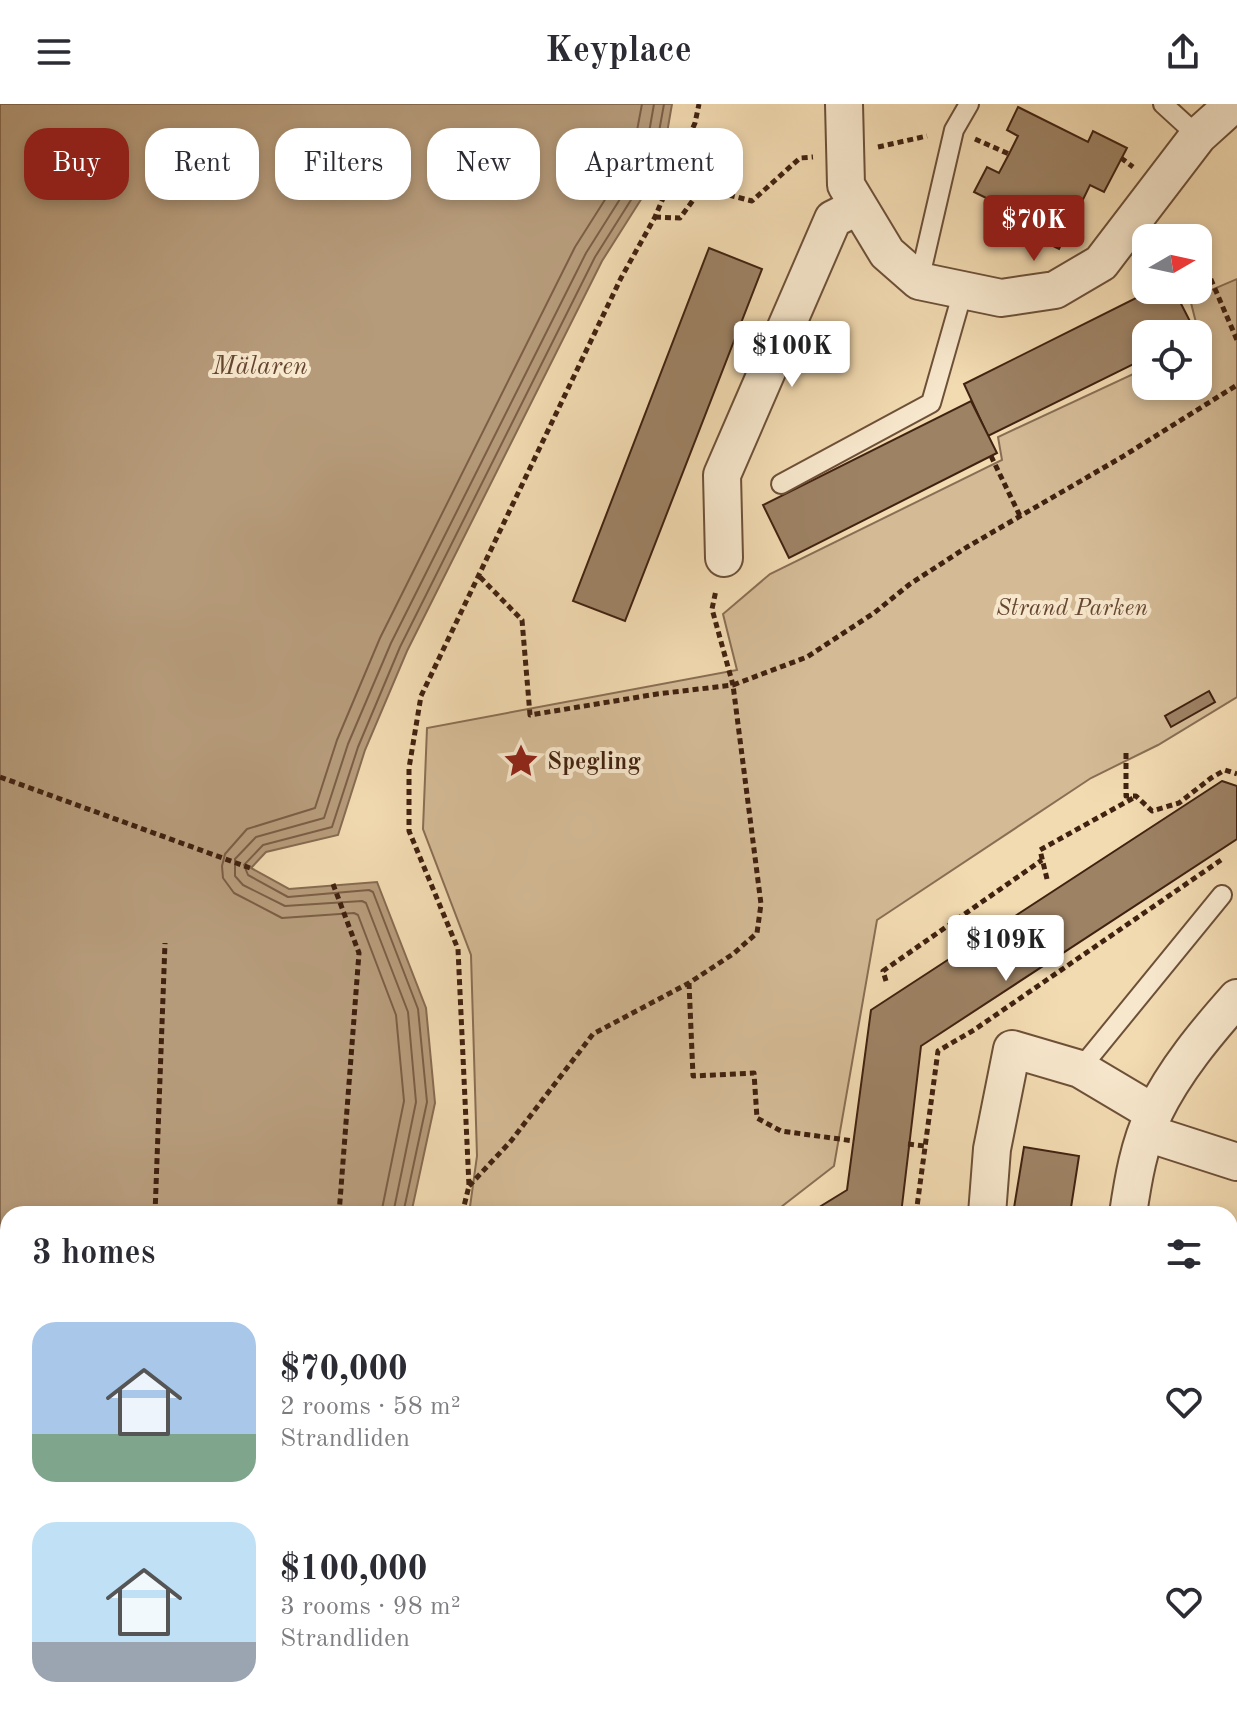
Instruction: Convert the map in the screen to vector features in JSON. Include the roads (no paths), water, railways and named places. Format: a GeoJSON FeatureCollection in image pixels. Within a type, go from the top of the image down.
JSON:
{"type":"FeatureCollection","features":[{"type":"Feature","properties":{"kind":"street"},"geometry":{"type":"LineString","coordinates":[[844,104],[846,185],[887,253],[919,281],[1001,298],[1055,290],[1101,263],[1198,136],[1228,109],[1237,106]]}},
{"type":"Feature","properties":{"kind":"street"},"geometry":{"type":"LineString","coordinates":[[724,558],[722,475],[833,219],[857,207]]}},
{"type":"Feature","properties":{"kind":"street"},"geometry":{"type":"LineString","coordinates":[[1129,1206],[1135,1169],[1150,1123],[1197,1043],[1237,998]]}},
{"type":"Feature","properties":{"kind":"street"},"geometry":{"type":"LineString","coordinates":[[988,1206],[992,1149],[1012,1049],[1080,1069],[1150,1123],[1237,1162]]}},
{"type":"Feature","properties":{"kind":"lane"},"geometry":{"type":"LineString","coordinates":[[919,281],[954,130],[969,104]]}},
{"type":"Feature","properties":{"kind":"lane"},"geometry":{"type":"LineString","coordinates":[[1163,104],[1198,136]]}},
{"type":"Feature","properties":{"kind":"lane"},"geometry":{"type":"LineString","coordinates":[[781,484],[931,403],[963,291]]}},
{"type":"Feature","properties":{"kind":"lane"},"geometry":{"type":"LineString","coordinates":[[1080,1069],[1222,895]]}},
{"type":"Feature","properties":{"kind":"water","name":"Mälaren"},"geometry":{"type":"Polygon","coordinates":[[[0,104],[672,104],[668,128],[556,128],[556,200],[641,200],[602,261],[407,651],[365,750],[338,835],[266,852],[251,868],[289,889],[377,882],[426,1008],[435,1103],[413,1206],[0,1206],[0,104]]]}},
{"type":"Feature","properties":{"kind":"place","name":"Spegling"},"geometry":{"type":"Point","coordinates":[521,761]}},
{"type":"Feature","properties":{"kind":"park label","name":"Strand Parken"},"geometry":{"type":"Point","coordinates":[1072,607]}}]}
